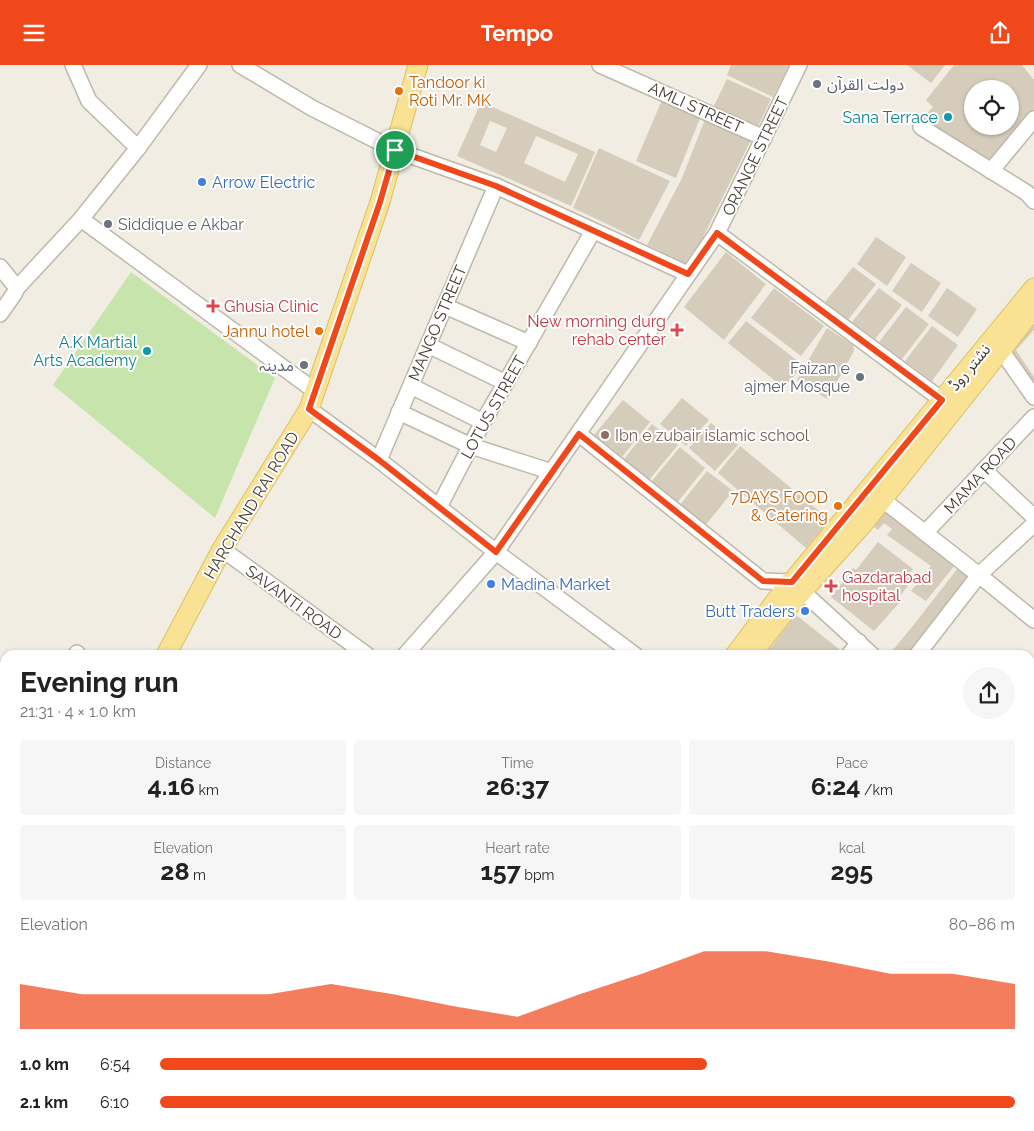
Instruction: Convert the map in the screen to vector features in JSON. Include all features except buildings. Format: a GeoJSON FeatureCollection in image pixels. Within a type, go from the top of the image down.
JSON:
{"type":"FeatureCollection","features":[{"type":"Feature","properties":{"kind":"main road","name":"HARCHAND RAI ROAD"},"geometry":{"type":"LineString","coordinates":[[169,650],[222,549],[312,400],[380,202],[418,65]]}},
{"type":"Feature","properties":{"kind":"main road","name":"نشتر روڈ"},"geometry":{"type":"LineString","coordinates":[[797,587],[792,582],[1034,288]]}},
{"type":"Feature","properties":{"kind":"main road","name":"نشتر روڈ"},"geometry":{"type":"LineString","coordinates":[[740,650],[797,587],[863,524],[1034,308]]}},
{"type":"Feature","properties":{"kind":"main road","name":"نشتر روڈ"},"geometry":{"type":"LineString","coordinates":[[755,650],[791,605],[797,587]]}},
{"type":"Feature","properties":{"kind":"street"},"geometry":{"type":"LineString","coordinates":[[73,65],[89,101],[138,147]]}},
{"type":"Feature","properties":{"kind":"street"},"geometry":{"type":"LineString","coordinates":[[0,314],[17,288],[81,219],[199,65]]}},
{"type":"Feature","properties":{"kind":"street"},"geometry":{"type":"LineString","coordinates":[[240,65],[312,108],[395,150],[496,186],[688,274]]}},
{"type":"Feature","properties":{"kind":"street","name":"AMLI STREET"},"geometry":{"type":"LineString","coordinates":[[600,65],[764,138]]}},
{"type":"Feature","properties":{"kind":"street","name":"ORANGE STREET"},"geometry":{"type":"LineString","coordinates":[[409,650],[496,552],[717,233],[799,65]]}},
{"type":"Feature","properties":{"kind":"street"},"geometry":{"type":"LineString","coordinates":[[991,171],[1034,119]]}},
{"type":"Feature","properties":{"kind":"street"},"geometry":{"type":"LineString","coordinates":[[921,127],[1027,193],[1034,201]]}},
{"type":"Feature","properties":{"kind":"street","name":"MANGO STREET"},"geometry":{"type":"LineString","coordinates":[[379,460],[496,186]]}},
{"type":"Feature","properties":{"kind":"street"},"geometry":{"type":"LineString","coordinates":[[81,219],[312,400],[379,460],[496,552],[628,650]]}},
{"type":"Feature","properties":{"kind":"street","name":"LOTUS STREET"},"geometry":{"type":"LineString","coordinates":[[439,507],[483,421],[593,231]]}},
{"type":"Feature","properties":{"kind":"street"},"geometry":{"type":"LineString","coordinates":[[717,233],[942,400]]}},
{"type":"Feature","properties":{"kind":"street"},"geometry":{"type":"LineString","coordinates":[[0,267],[17,288]]}},
{"type":"Feature","properties":{"kind":"street"},"geometry":{"type":"LineString","coordinates":[[445,306],[529,343]]}},
{"type":"Feature","properties":{"kind":"street"},"geometry":{"type":"LineString","coordinates":[[428,345],[506,383]]}},
{"type":"Feature","properties":{"kind":"street"},"geometry":{"type":"LineString","coordinates":[[1001,350],[1034,397]]}},
{"type":"Feature","properties":{"kind":"street"},"geometry":{"type":"LineString","coordinates":[[411,386],[483,421]]}},
{"type":"Feature","properties":{"kind":"street"},"geometry":{"type":"LineString","coordinates":[[399,412],[471,446],[552,472]]}},
{"type":"Feature","properties":{"kind":"street","name":"MAMA ROAD"},"geometry":{"type":"LineString","coordinates":[[925,533],[1034,417]]}},
{"type":"Feature","properties":{"kind":"street"},"geometry":{"type":"LineString","coordinates":[[579,434],[763,581],[797,587],[867,650]]}},
{"type":"Feature","properties":{"kind":"street"},"geometry":{"type":"LineString","coordinates":[[984,470],[1034,517]]}},
{"type":"Feature","properties":{"kind":"street"},"geometry":{"type":"LineString","coordinates":[[883,500],[1034,620]]}},
{"type":"Feature","properties":{"kind":"street"},"geometry":{"type":"LineString","coordinates":[[921,650],[979,575],[1034,524]]}},
{"type":"Feature","properties":{"kind":"street","name":"SAVANTI ROAD"},"geometry":{"type":"LineString","coordinates":[[222,549],[360,650]]}},
{"type":"Feature","properties":{"kind":"street"},"geometry":{"type":"LineString","coordinates":[[853,650],[859,643]]}},
{"type":"Feature","properties":{"kind":"green space"},"geometry":{"type":"Polygon","coordinates":[[[131,272],[275,378],[215,518],[53,385],[131,272]]]}},
{"type":"Feature","properties":{"kind":"place","name":"دولت القرآن"},"geometry":{"type":"Point","coordinates":[817,84]}},
{"type":"Feature","properties":{"kind":"place","name":"Tandoor ki Roti Mr. MK"},"geometry":{"type":"Point","coordinates":[399,91]}},
{"type":"Feature","properties":{"kind":"place","name":"Sana Terrace"},"geometry":{"type":"Point","coordinates":[948,117]}},
{"type":"Feature","properties":{"kind":"place","name":"Arrow Electric"},"geometry":{"type":"Point","coordinates":[202,182]}},
{"type":"Feature","properties":{"kind":"place","name":"Siddique e Akbar"},"geometry":{"type":"Point","coordinates":[108,224]}},
{"type":"Feature","properties":{"kind":"place","name":"Ghusia Clinic"},"geometry":{"type":"Point","coordinates":[213,306]}},
{"type":"Feature","properties":{"kind":"place","name":"New morning durg rehab center"},"geometry":{"type":"Point","coordinates":[677,330]}},
{"type":"Feature","properties":{"kind":"place","name":"Jannu hotel"},"geometry":{"type":"Point","coordinates":[319,331]}},
{"type":"Feature","properties":{"kind":"place","name":"A.K Martial Arts Academy"},"geometry":{"type":"Point","coordinates":[147,351]}},
{"type":"Feature","properties":{"kind":"place","name":"مدینہ"},"geometry":{"type":"Point","coordinates":[304,365]}},
{"type":"Feature","properties":{"kind":"place","name":"Faizan e ajmer Mosque"},"geometry":{"type":"Point","coordinates":[860,377]}},
{"type":"Feature","properties":{"kind":"place","name":"Ibn e zubair islamic school"},"geometry":{"type":"Point","coordinates":[605,435]}},
{"type":"Feature","properties":{"kind":"place","name":"7DAYS FOOD & Catering"},"geometry":{"type":"Point","coordinates":[838,506]}},
{"type":"Feature","properties":{"kind":"place","name":"Madina Market"},"geometry":{"type":"Point","coordinates":[491,584]}},
{"type":"Feature","properties":{"kind":"place","name":"Gazdarabad hospital"},"geometry":{"type":"Point","coordinates":[831,586]}},
{"type":"Feature","properties":{"kind":"place","name":"Butt Traders"},"geometry":{"type":"Point","coordinates":[805,611]}},
{"type":"Feature","properties":{"kind":"route"},"geometry":{"type":"LineString","coordinates":[[395,150],[496,186],[688,274],[717,233],[942,400],[792,582],[763,581],[579,434],[496,552],[379,460],[309,409],[380,202],[395,150]]}}]}
